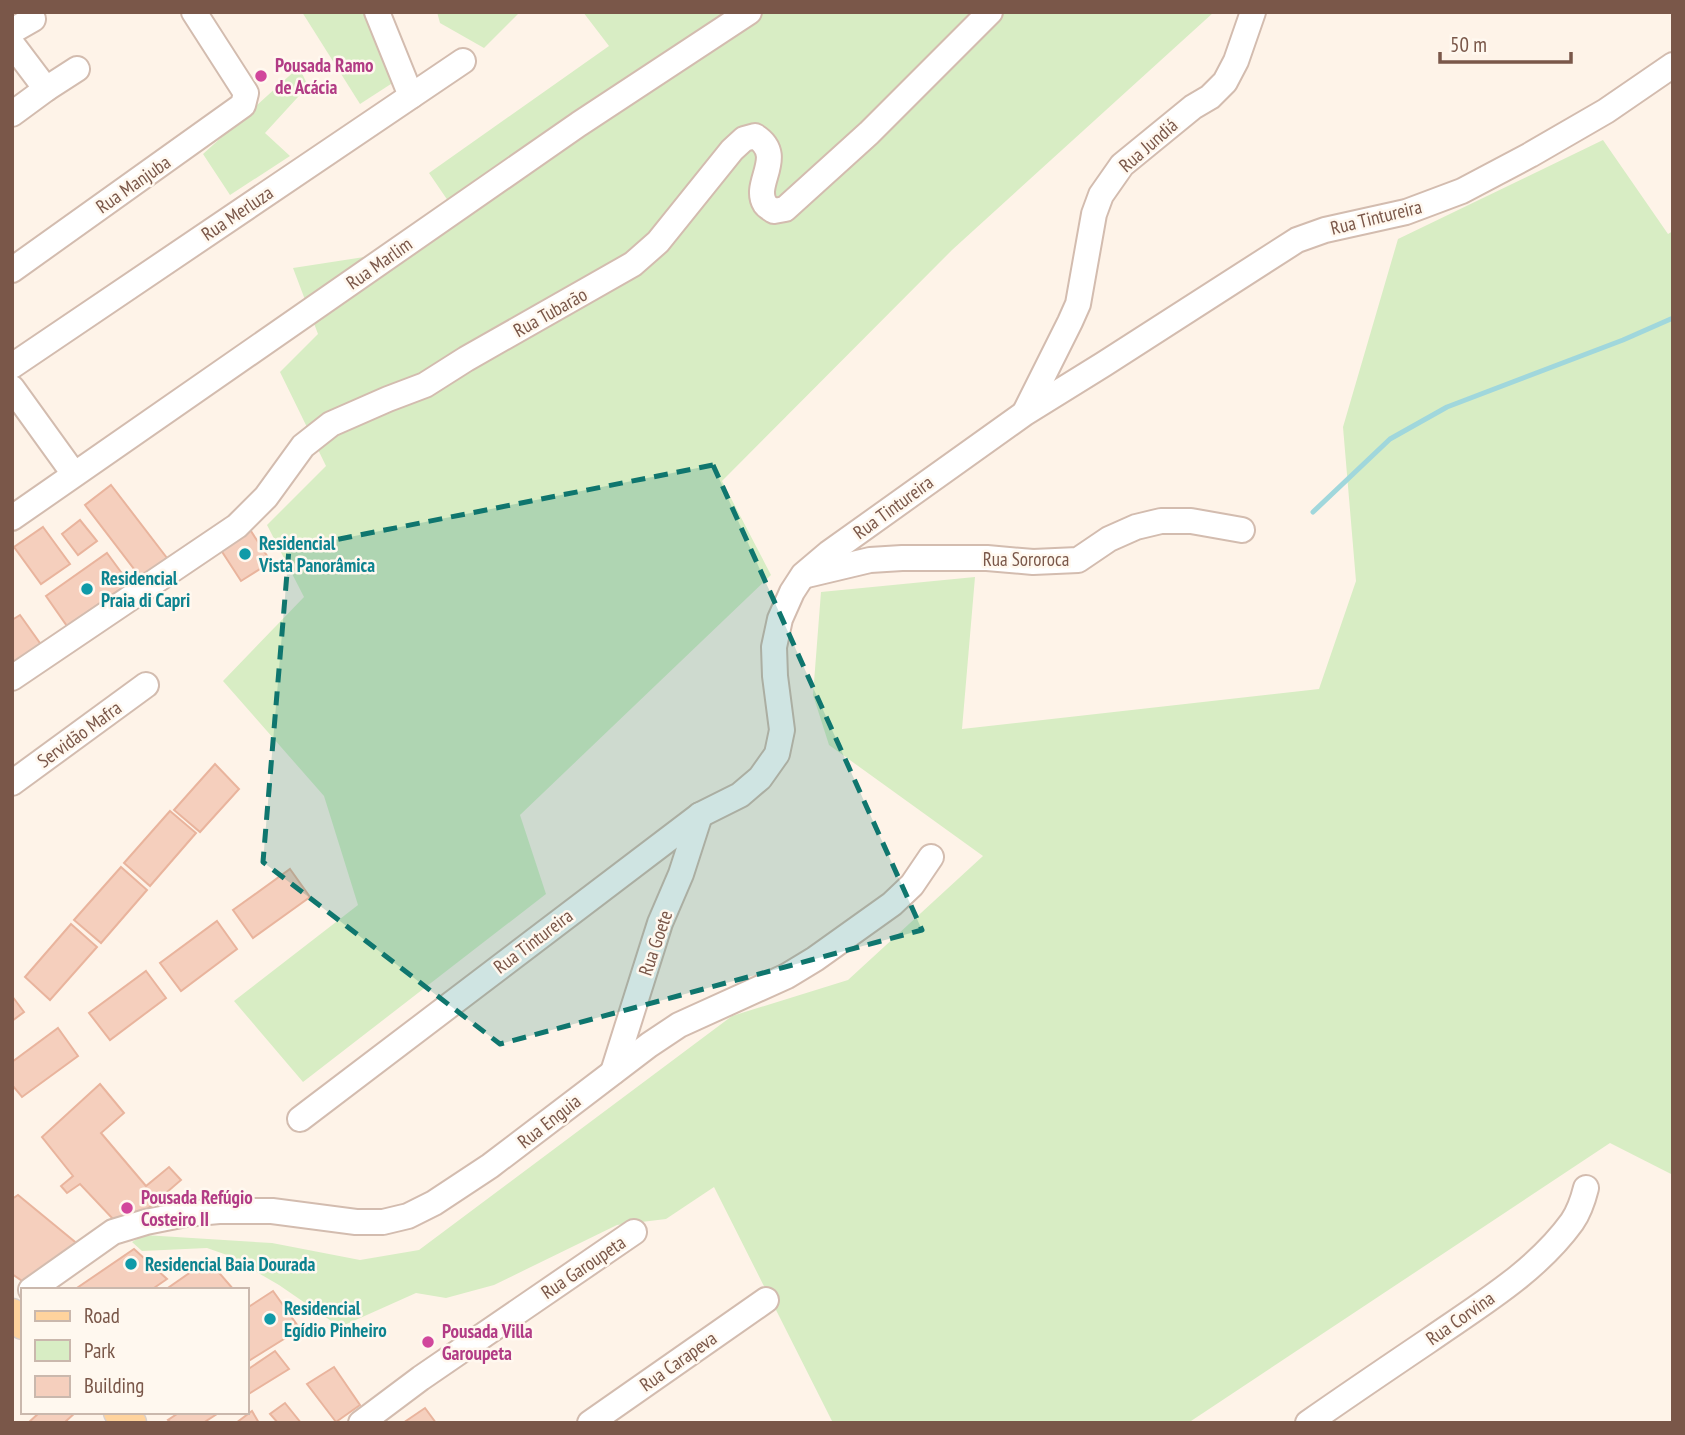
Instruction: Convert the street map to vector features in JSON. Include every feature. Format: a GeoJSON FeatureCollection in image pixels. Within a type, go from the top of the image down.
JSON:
{"type":"FeatureCollection","features":[{"type":"Feature","properties":{"kind":"street","name":"Rua Manjuba"},"geometry":{"type":"LineString","coordinates":[[12,270],[243,105],[246,93],[194,12]]}},
{"type":"Feature","properties":{"kind":"street"},"geometry":{"type":"LineString","coordinates":[[377,12],[411,96]]}},
{"type":"Feature","properties":{"kind":"street","name":"Rua Marlim"},"geometry":{"type":"LineString","coordinates":[[12,517],[579,124],[749,12]]}},
{"type":"Feature","properties":{"kind":"street","name":"Rua Tubarão"},"geometry":{"type":"LineString","coordinates":[[12,678],[237,526],[266,498],[303,446],[331,424],[425,385],[634,264],[658,242],[732,150],[744,139],[755,136],[769,149],[762,191],[764,204],[774,211],[785,209],[869,133],[990,12]]}},
{"type":"Feature","properties":{"kind":"street","name":"Rua Jundiá"},"geometry":{"type":"LineString","coordinates":[[1025,413],[1078,303],[1094,215],[1101,195],[1122,164],[1193,107],[1210,97],[1225,82],[1236,61],[1252,12]]}},
{"type":"Feature","properties":{"kind":"street"},"geometry":{"type":"LineString","coordinates":[[12,44],[46,89]]}},
{"type":"Feature","properties":{"kind":"street","name":"Rua Merluza"},"geometry":{"type":"LineString","coordinates":[[12,366],[463,61]]}},
{"type":"Feature","properties":{"kind":"street","name":"Rua Tintureira"},"geometry":{"type":"LineString","coordinates":[[300,1119],[699,815],[740,795],[760,778],[777,754],[782,730],[774,647],[780,618],[803,575],[829,553],[1025,413],[1297,240],[1325,229],[1406,212],[1462,191],[1606,111],[1673,65]]}},
{"type":"Feature","properties":{"kind":"street"},"geometry":{"type":"LineString","coordinates":[[12,114],[77,69]]}},
{"type":"Feature","properties":{"kind":"street"},"geometry":{"type":"LineString","coordinates":[[12,388],[74,474]]}},
{"type":"Feature","properties":{"kind":"street","name":"Rua Sororoca"},"geometry":{"type":"LineString","coordinates":[[803,575],[870,560],[902,558],[987,558],[1033,562],[1078,560],[1110,538],[1136,527],[1161,521],[1191,521],[1242,530]]}},
{"type":"Feature","properties":{"kind":"street","name":"Servidão Mafra"},"geometry":{"type":"LineString","coordinates":[[12,783],[146,685]]}},
{"type":"Feature","properties":{"kind":"street","name":"Rua Goete"},"geometry":{"type":"LineString","coordinates":[[613,1072],[660,923],[681,874],[699,815]]}},
{"type":"Feature","properties":{"kind":"street","name":"Rua Enguia"},"geometry":{"type":"LineString","coordinates":[[34,1288],[113,1232],[186,1214],[272,1211],[356,1223],[383,1222],[408,1216],[434,1203],[490,1166],[679,1025],[787,976],[815,960],[892,904],[912,885],[931,857]]}},
{"type":"Feature","properties":{"kind":"street","name":"Rua Corvina"},"geometry":{"type":"LineString","coordinates":[[1308,1423],[1522,1274],[1553,1245],[1573,1221],[1582,1204],[1586,1188]]}},
{"type":"Feature","properties":{"kind":"street","name":"Rua Garoupeta"},"geometry":{"type":"LineString","coordinates":[[361,1423],[421,1378],[634,1233]]}},
{"type":"Feature","properties":{"kind":"street","name":"Rua Carapeva"},"geometry":{"type":"LineString","coordinates":[[590,1423],[766,1300]]}},
{"type":"Feature","properties":{"kind":"highlighted area"},"geometry":{"type":"Polygon","coordinates":[[[713,465],[922,930],[500,1044],[263,862],[289,549],[713,465]]]}},
{"type":"Feature","properties":{"kind":"green space"},"geometry":{"type":"Polygon","coordinates":[[[302,12],[364,12],[394,82],[360,104],[302,12]]]}},
{"type":"Feature","properties":{"kind":"green space"},"geometry":{"type":"Polygon","coordinates":[[[437,12],[520,12],[484,48],[440,23],[437,12]]]}},
{"type":"Feature","properties":{"kind":"green space"},"geometry":{"type":"Polygon","coordinates":[[[583,12],[1214,12],[952,250],[722,481],[771,575],[520,815],[546,894],[303,1082],[234,1001],[358,905],[324,796],[223,681],[304,597],[267,525],[326,466],[280,372],[318,334],[293,268],[416,249],[457,214],[429,173],[609,46],[583,12]]]}},
{"type":"Feature","properties":{"kind":"green space"},"geometry":{"type":"Polygon","coordinates":[[[299,67],[308,86],[265,133],[290,156],[230,195],[203,154],[299,67]]]}},
{"type":"Feature","properties":{"kind":"green space"},"geometry":{"type":"Polygon","coordinates":[[[1603,140],[1668,234],[1673,231],[1673,1175],[1610,1143],[1188,1423],[833,1423],[714,1187],[666,1219],[617,1225],[494,1285],[446,1298],[416,1293],[340,1327],[279,1285],[227,1255],[207,1248],[142,1251],[132,1242],[144,1235],[272,1243],[360,1260],[419,1250],[732,1016],[848,980],[983,856],[829,745],[813,695],[821,592],[975,577],[962,729],[1319,689],[1356,581],[1343,427],[1398,239],[1603,140]]]}},
{"type":"Feature","properties":{"kind":"building"},"geometry":{"type":"Polygon","coordinates":[[[111,485],[167,558],[141,578],[85,505],[111,485]]]}},
{"type":"Feature","properties":{"kind":"building"},"geometry":{"type":"Polygon","coordinates":[[[80,520],[97,541],[78,555],[62,534],[80,520]]]}},
{"type":"Feature","properties":{"kind":"building"},"geometry":{"type":"Polygon","coordinates":[[[43,527],[70,564],[41,584],[14,547],[43,527]]]}},
{"type":"Feature","properties":{"kind":"building","name":"Residencial Vista Panorâmica"},"geometry":{"type":"Polygon","coordinates":[[[249,528],[271,562],[241,581],[219,547],[249,528]]]}},
{"type":"Feature","properties":{"kind":"building","name":"Residencial Praia di Capri"},"geometry":{"type":"Polygon","coordinates":[[[107,553],[129,583],[67,626],[46,596],[107,553]]]}},
{"type":"Feature","properties":{"kind":"building"},"geometry":{"type":"Polygon","coordinates":[[[20,615],[42,646],[12,665],[12,620],[20,615]]]}},
{"type":"Feature","properties":{"kind":"building"},"geometry":{"type":"Polygon","coordinates":[[[215,764],[239,789],[200,832],[174,810],[215,764]]]}},
{"type":"Feature","properties":{"kind":"building"},"geometry":{"type":"Polygon","coordinates":[[[170,811],[196,833],[150,886],[124,863],[170,811]]]}},
{"type":"Feature","properties":{"kind":"building"},"geometry":{"type":"Polygon","coordinates":[[[121,867],[147,890],[101,943],[74,920],[121,867]]]}},
{"type":"Feature","properties":{"kind":"building"},"geometry":{"type":"Polygon","coordinates":[[[290,869],[310,897],[253,938],[233,910],[290,869]]]}},
{"type":"Feature","properties":{"kind":"building"},"geometry":{"type":"Polygon","coordinates":[[[217,921],[237,949],[181,991],[160,963],[217,921]]]}},
{"type":"Feature","properties":{"kind":"building"},"geometry":{"type":"Polygon","coordinates":[[[71,924],[97,947],[50,1000],[25,977],[71,924]]]}},
{"type":"Feature","properties":{"kind":"building"},"geometry":{"type":"Polygon","coordinates":[[[146,971],[166,998],[110,1040],[89,1013],[146,971]]]}},
{"type":"Feature","properties":{"kind":"building"},"geometry":{"type":"Polygon","coordinates":[[[12,996],[24,1012],[12,1021],[12,996]]]}},
{"type":"Feature","properties":{"kind":"building"},"geometry":{"type":"Polygon","coordinates":[[[58,1028],[78,1056],[22,1097],[12,1085],[12,1062],[58,1028]]]}},
{"type":"Feature","properties":{"kind":"building"},"geometry":{"type":"Polygon","coordinates":[[[100,1084],[124,1113],[101,1133],[146,1186],[169,1167],[181,1180],[137,1218],[113,1219],[80,1184],[67,1193],[61,1186],[73,1176],[42,1137],[100,1084]]]}},
{"type":"Feature","properties":{"kind":"building"},"geometry":{"type":"Polygon","coordinates":[[[18,1195],[80,1246],[28,1285],[12,1274],[12,1199],[18,1195]]]}},
{"type":"Feature","properties":{"kind":"building","name":"Residencial Baia Dourada"},"geometry":{"type":"Polygon","coordinates":[[[134,1249],[167,1279],[154,1288],[77,1288],[134,1249]]]}},
{"type":"Feature","properties":{"kind":"building"},"geometry":{"type":"Polygon","coordinates":[[[208,1260],[232,1288],[168,1288],[208,1260]]]}},
{"type":"Feature","properties":{"kind":"building","name":"Residencial Egídio Pinheiro"},"geometry":{"type":"Polygon","coordinates":[[[273,1291],[300,1329],[248,1361],[248,1307],[273,1291]]]}},
{"type":"Feature","properties":{"kind":"building"},"geometry":{"type":"Polygon","coordinates":[[[275,1351],[289,1369],[248,1394],[248,1369],[275,1351]]]}},
{"type":"Feature","properties":{"kind":"building"},"geometry":{"type":"Polygon","coordinates":[[[334,1367],[360,1405],[336,1422],[307,1384],[334,1367]]]}},
{"type":"Feature","properties":{"kind":"building"},"geometry":{"type":"Polygon","coordinates":[[[285,1403],[301,1423],[278,1423],[270,1414],[285,1403]]]}},
{"type":"Feature","properties":{"kind":"building"},"geometry":{"type":"Polygon","coordinates":[[[425,1408],[436,1423],[403,1423],[425,1408]]]}},
{"type":"Feature","properties":{"kind":"building"},"geometry":{"type":"Polygon","coordinates":[[[252,1411],[259,1423],[236,1423],[252,1411]]]}},
{"type":"Feature","properties":{"kind":"building"},"geometry":{"type":"Polygon","coordinates":[[[38,1414],[74,1414],[64,1423],[28,1423],[38,1414]]]}},
{"type":"Feature","properties":{"kind":"building"},"geometry":{"type":"Polygon","coordinates":[[[177,1414],[217,1414],[203,1423],[171,1423],[168,1420],[177,1414]]]}},
{"type":"Feature","properties":{"kind":"waterway"},"geometry":{"type":"LineString","coordinates":[[1313,512],[1390,439],[1447,407],[1623,340],[1673,318]]}},
{"type":"Feature","properties":{"kind":"place","name":"Pousada Ramo de Acácia"},"geometry":{"type":"Point","coordinates":[261,76]}},
{"type":"Feature","properties":{"kind":"place","name":"Residencial Vista Panorâmica"},"geometry":{"type":"Point","coordinates":[245,554]}},
{"type":"Feature","properties":{"kind":"place","name":"Residencial Praia di Capri"},"geometry":{"type":"Point","coordinates":[87,589]}},
{"type":"Feature","properties":{"kind":"place","name":"Pousada Refúgio Costeiro II"},"geometry":{"type":"Point","coordinates":[127,1208]}},
{"type":"Feature","properties":{"kind":"place","name":"Residencial Baia Dourada"},"geometry":{"type":"Point","coordinates":[131,1264]}},
{"type":"Feature","properties":{"kind":"place","name":"Residencial Egídio Pinheiro"},"geometry":{"type":"Point","coordinates":[270,1319]}},
{"type":"Feature","properties":{"kind":"place","name":"Pousada Villa Garoupeta"},"geometry":{"type":"Point","coordinates":[428,1342]}}]}
